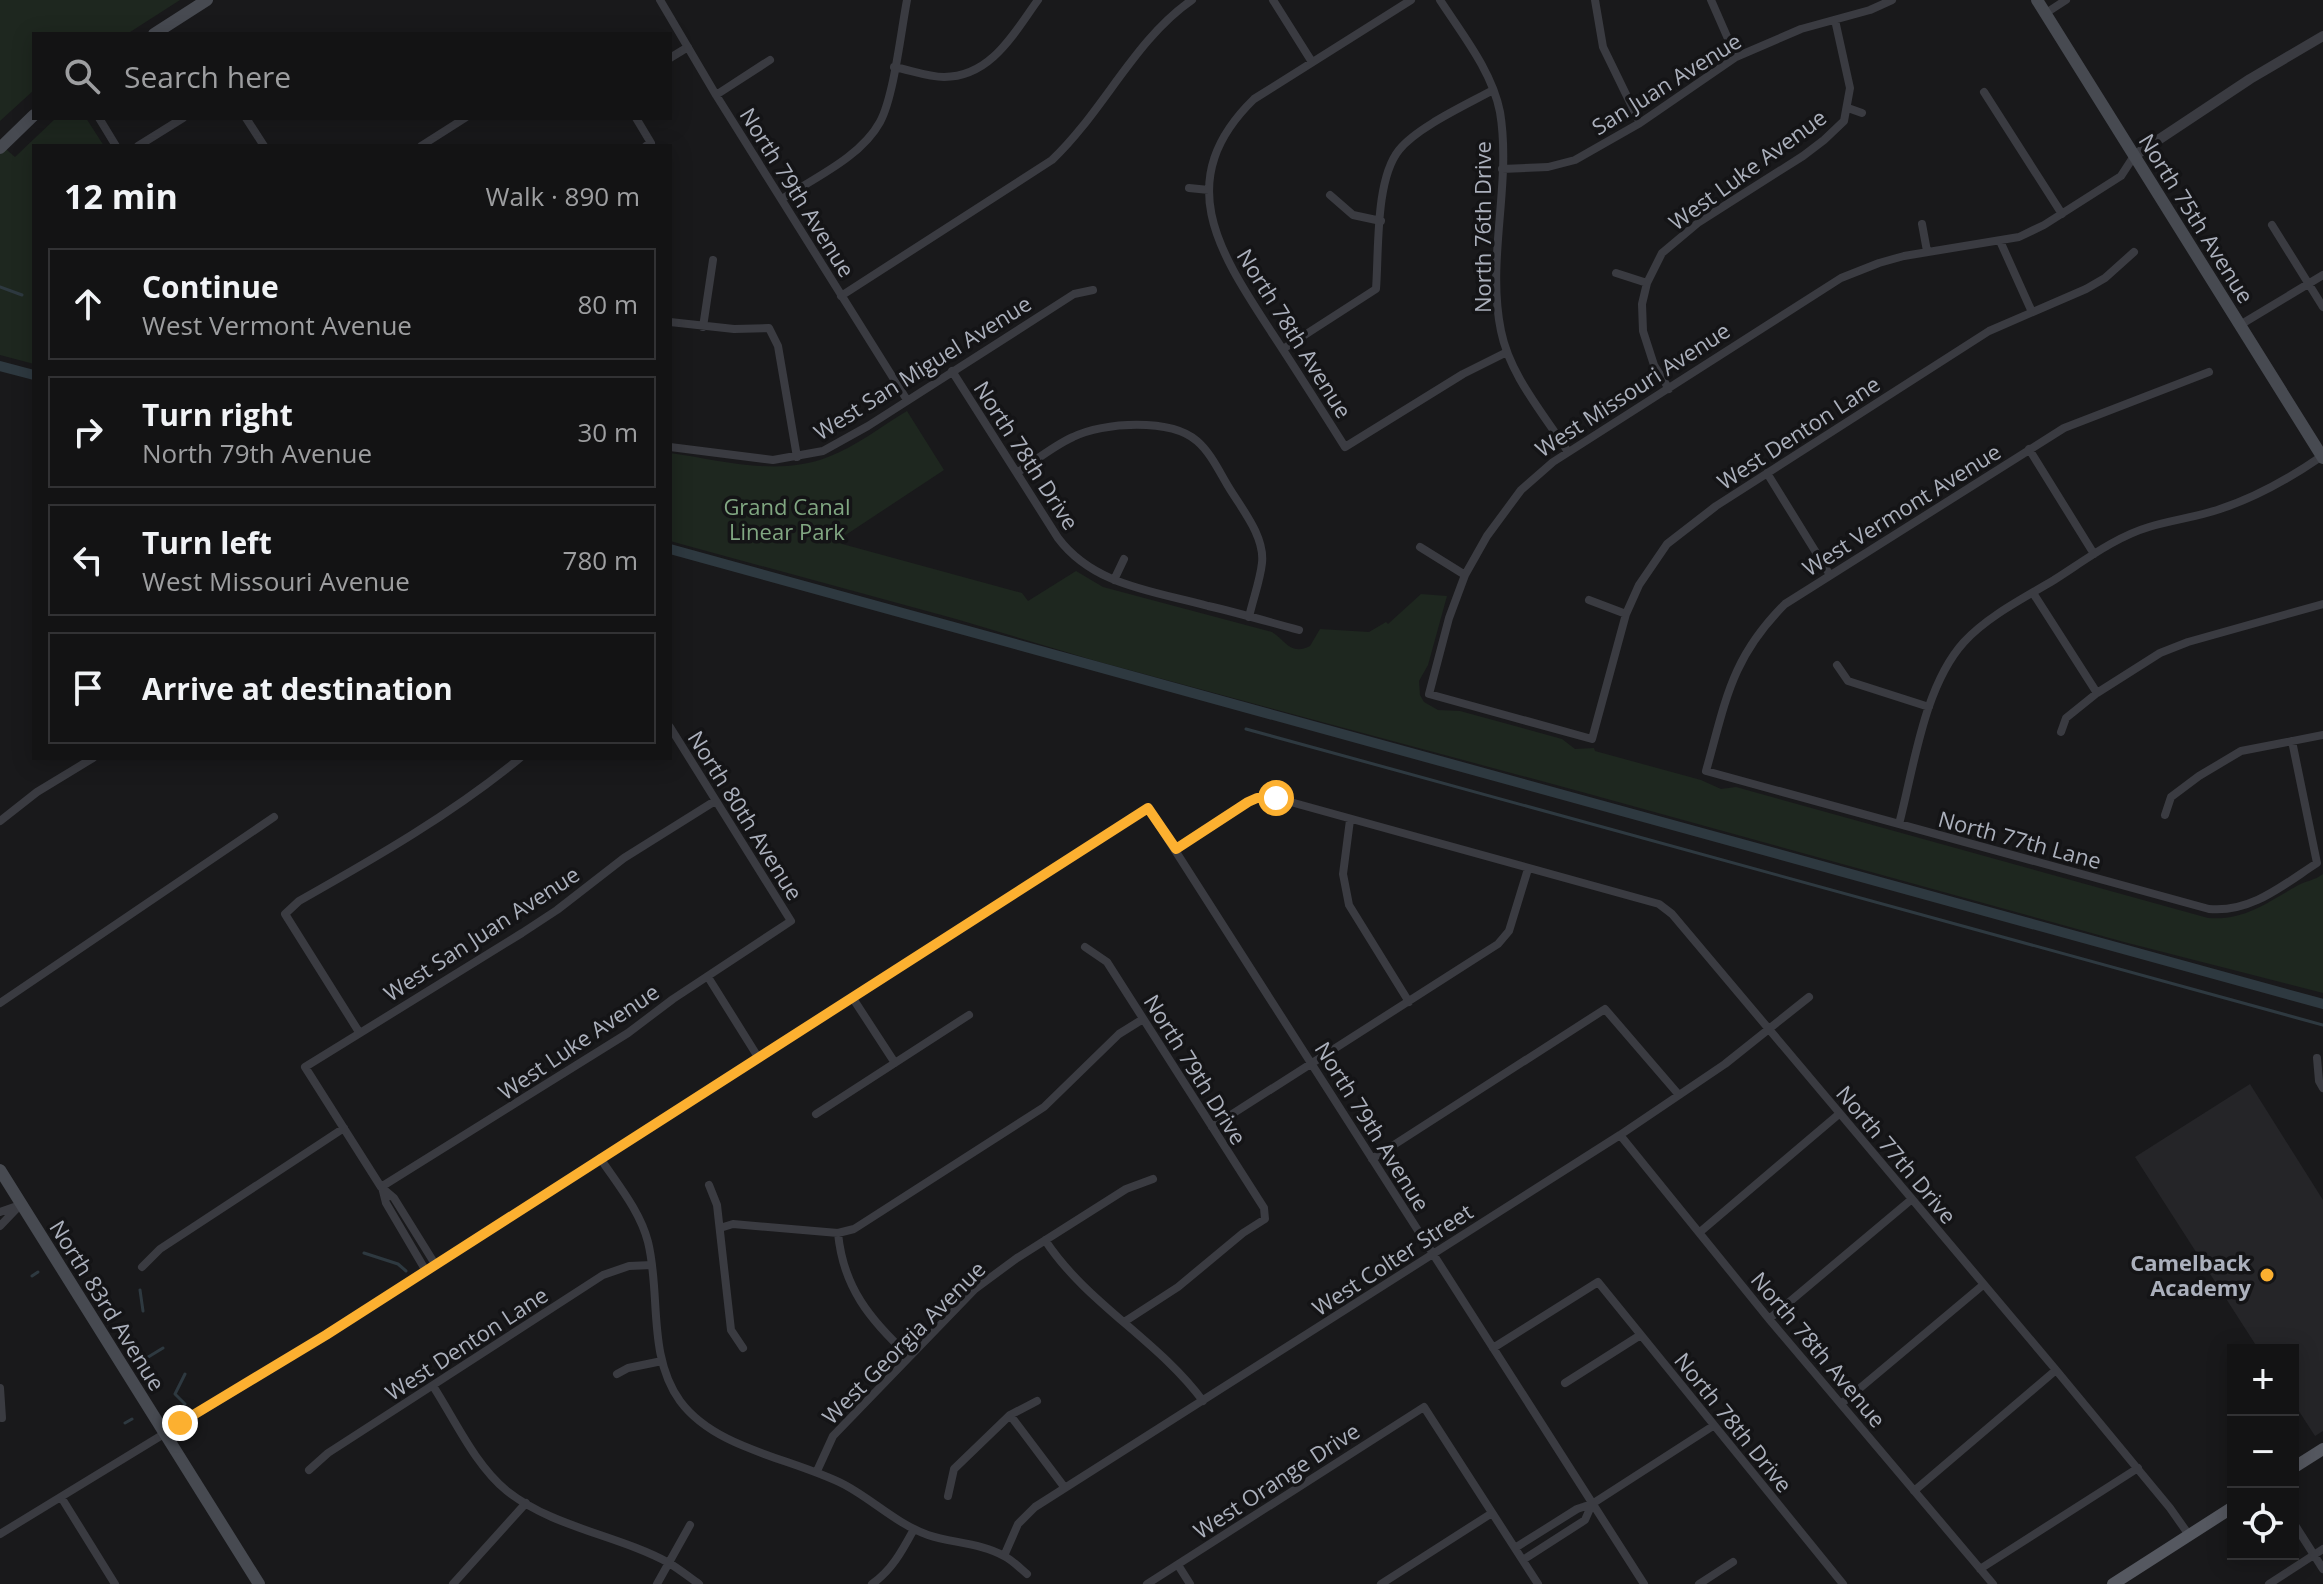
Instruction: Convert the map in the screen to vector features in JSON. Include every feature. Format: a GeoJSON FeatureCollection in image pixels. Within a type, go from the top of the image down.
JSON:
{"type":"FeatureCollection","features":[{"type":"Feature","properties":{"kind":"main road"},"geometry":{"type":"LineString","coordinates":[[157,32],[207,0]]}},
{"type":"Feature","properties":{"kind":"main road","name":"North 75th Avenue"},"geometry":{"type":"LineString","coordinates":[[2037,0],[2322,457]]}},
{"type":"Feature","properties":{"kind":"main road"},"geometry":{"type":"LineString","coordinates":[[3,139],[32,117]]}},
{"type":"Feature","properties":{"kind":"main road","name":"North 83rd Avenue"},"geometry":{"type":"LineString","coordinates":[[0,1170],[259,1584]]}},
{"type":"Feature","properties":{"kind":"main road"},"geometry":{"type":"LineString","coordinates":[[2299,1464],[2323,1449]]}},
{"type":"Feature","properties":{"kind":"main road"},"geometry":{"type":"LineString","coordinates":[[2113,1584],[2227,1511]]}},
{"type":"Feature","properties":{"kind":"street","name":"North 79th Avenue"},"geometry":{"type":"LineString","coordinates":[[660,0],[907,400]]}},
{"type":"Feature","properties":{"kind":"street"},"geometry":{"type":"LineString","coordinates":[[782,199],[856,150],[880,122],[907,0]]}},
{"type":"Feature","properties":{"kind":"street"},"geometry":{"type":"LineString","coordinates":[[894,67],[941,77],[965,76],[1002,50],[1038,0]]}},
{"type":"Feature","properties":{"kind":"street"},"geometry":{"type":"LineString","coordinates":[[841,296],[1052,160],[1075,139],[1158,29],[1192,0]]}},
{"type":"Feature","properties":{"kind":"street"},"geometry":{"type":"LineString","coordinates":[[1273,0],[1312,62]]}},
{"type":"Feature","properties":{"kind":"street"},"geometry":{"type":"LineString","coordinates":[[1189,188],[1209,190],[1211,168],[1219,147],[1239,113],[1254,99],[1411,0]]}},
{"type":"Feature","properties":{"kind":"street","name":"North 76th Drive"},"geometry":{"type":"LineString","coordinates":[[1440,0],[1477,57],[1500,112],[1502,169],[1497,285],[1499,322],[1507,352],[1516,372],[1568,452]]}},
{"type":"Feature","properties":{"kind":"street"},"geometry":{"type":"LineString","coordinates":[[1595,0],[1603,47],[1640,123]]}},
{"type":"Feature","properties":{"kind":"street"},"geometry":{"type":"LineString","coordinates":[[1711,0],[1736,57]]}},
{"type":"Feature","properties":{"kind":"street","name":"San Juan Avenue"},"geometry":{"type":"LineString","coordinates":[[1502,169],[1548,167],[1575,160],[1640,123],[1736,57],[1790,33],[1870,10],[1892,0]]}},
{"type":"Feature","properties":{"kind":"street"},"geometry":{"type":"LineString","coordinates":[[2046,13],[2066,0]]}},
{"type":"Feature","properties":{"kind":"street","name":"West Luke Avenue"},"geometry":{"type":"LineString","coordinates":[[1669,389],[1654,365],[1643,331],[1642,304],[1647,283],[1662,253],[1699,222],[1745,195],[1824,140],[1844,121],[1850,88],[1835,20]]}},
{"type":"Feature","properties":{"kind":"street","name":"West Missouri Avenue"},"geometry":{"type":"LineString","coordinates":[[1592,739],[1429,694],[1449,618],[1465,575],[1509,504],[1539,473],[1841,278],[1879,263],[1927,251],[2019,237],[2062,214],[2121,176],[2134,156],[2250,79],[2323,36]]}},
{"type":"Feature","properties":{"kind":"street"},"geometry":{"type":"LineString","coordinates":[[672,57],[688,47]]}},
{"type":"Feature","properties":{"kind":"street"},"geometry":{"type":"LineString","coordinates":[[716,95],[770,60]]}},
{"type":"Feature","properties":{"kind":"street"},"geometry":{"type":"LineString","coordinates":[[1283,349],[1376,289],[1387,171],[1399,150],[1413,136],[1493,90]]}},
{"type":"Feature","properties":{"kind":"street"},"geometry":{"type":"LineString","coordinates":[[1984,92],[2062,214]]}},
{"type":"Feature","properties":{"kind":"street","name":"West Luke Avenue"},"geometry":{"type":"LineString","coordinates":[[1848,108],[1862,113]]}},
{"type":"Feature","properties":{"kind":"street"},"geometry":{"type":"LineString","coordinates":[[100,120],[115,144]]}},
{"type":"Feature","properties":{"kind":"street"},"geometry":{"type":"LineString","coordinates":[[141,144],[180,120]]}},
{"type":"Feature","properties":{"kind":"street"},"geometry":{"type":"LineString","coordinates":[[247,120],[263,144]]}},
{"type":"Feature","properties":{"kind":"street"},"geometry":{"type":"LineString","coordinates":[[424,144],[462,120]]}},
{"type":"Feature","properties":{"kind":"street"},"geometry":{"type":"LineString","coordinates":[[637,120],[649,144]]}},
{"type":"Feature","properties":{"kind":"street","name":"North 78th Avenue"},"geometry":{"type":"LineString","coordinates":[[1209,190],[1209,208],[1223,253],[1345,447],[1463,374],[1507,352]]}},
{"type":"Feature","properties":{"kind":"street"},"geometry":{"type":"LineString","coordinates":[[1330,195],[1353,215],[1381,221]]}},
{"type":"Feature","properties":{"kind":"street"},"geometry":{"type":"LineString","coordinates":[[1922,224],[1927,251]]}},
{"type":"Feature","properties":{"kind":"street"},"geometry":{"type":"LineString","coordinates":[[2272,225],[2323,307]]}},
{"type":"Feature","properties":{"kind":"street"},"geometry":{"type":"LineString","coordinates":[[2000,241],[2032,312]]}},
{"type":"Feature","properties":{"kind":"street","name":"West Denton Lane"},"geometry":{"type":"LineString","coordinates":[[1592,739],[1626,614],[1639,585],[1667,544],[1716,506],[1989,331],[2105,278],[2134,252]]}},
{"type":"Feature","properties":{"kind":"street"},"geometry":{"type":"LineString","coordinates":[[703,327],[713,260]]}},
{"type":"Feature","properties":{"kind":"street"},"geometry":{"type":"LineString","coordinates":[[1616,273],[1647,283]]}},
{"type":"Feature","properties":{"kind":"street"},"geometry":{"type":"LineString","coordinates":[[2240,325],[2323,275]]}},
{"type":"Feature","properties":{"kind":"street","name":"West San Miguel Avenue"},"geometry":{"type":"LineString","coordinates":[[672,447],[773,460],[823,451],[1074,294],[1093,290]]}},
{"type":"Feature","properties":{"kind":"street"},"geometry":{"type":"LineString","coordinates":[[672,322],[703,327],[769,328],[778,346],[797,457]]}},
{"type":"Feature","properties":{"kind":"street","name":"North 78th Drive"},"geometry":{"type":"LineString","coordinates":[[952,371],[1067,550],[1078,561],[1114,580],[1299,630]]}},
{"type":"Feature","properties":{"kind":"street","name":"West Vermont Avenue"},"geometry":{"type":"LineString","coordinates":[[1706,771],[1733,674],[1764,625],[1785,604],[2029,449],[2083,420],[2209,372]]}},
{"type":"Feature","properties":{"kind":"street"},"geometry":{"type":"LineString","coordinates":[[1017,473],[1075,435],[1093,430],[1137,425],[1171,429],[1189,435],[1206,451],[1252,525],[1260,544],[1262,562],[1249,617]]}},
{"type":"Feature","properties":{"kind":"street"},"geometry":{"type":"LineString","coordinates":[[2029,449],[2094,554]]}},
{"type":"Feature","properties":{"kind":"street"},"geometry":{"type":"LineString","coordinates":[[1899,824],[1929,707],[1945,669],[1964,642],[1989,621],[2094,554],[2147,527],[2249,499],[2322,457]]}},
{"type":"Feature","properties":{"kind":"street"},"geometry":{"type":"LineString","coordinates":[[1767,473],[1830,575]]}},
{"type":"Feature","properties":{"kind":"street"},"geometry":{"type":"LineString","coordinates":[[1420,547],[1465,575]]}},
{"type":"Feature","properties":{"kind":"street"},"geometry":{"type":"LineString","coordinates":[[1114,580],[1124,559]]}},
{"type":"Feature","properties":{"kind":"street"},"geometry":{"type":"LineString","coordinates":[[2033,593],[2097,693]]}},
{"type":"Feature","properties":{"kind":"street"},"geometry":{"type":"LineString","coordinates":[[1589,600],[1626,614]]}},
{"type":"Feature","properties":{"kind":"street"},"geometry":{"type":"LineString","coordinates":[[2061,732],[2066,718],[2097,693],[2160,653],[2188,642],[2323,604]]}},
{"type":"Feature","properties":{"kind":"street"},"geometry":{"type":"LineString","coordinates":[[1837,665],[1848,681],[1929,707]]}},
{"type":"Feature","properties":{"kind":"street","name":"North 80th Avenue"},"geometry":{"type":"LineString","coordinates":[[672,730],[791,921]]}},
{"type":"Feature","properties":{"kind":"street"},"geometry":{"type":"LineString","coordinates":[[2165,815],[2171,797],[2241,751],[2323,735]]}},
{"type":"Feature","properties":{"kind":"street","name":"North 77th Lane"},"geometry":{"type":"LineString","coordinates":[[1706,771],[2209,909],[2236,909],[2249,905],[2317,863],[2292,741]]}},
{"type":"Feature","properties":{"kind":"street"},"geometry":{"type":"LineString","coordinates":[[0,821],[37,792],[90,760]]}},
{"type":"Feature","properties":{"kind":"street"},"geometry":{"type":"LineString","coordinates":[[359,1032],[285,914],[299,901],[417,831],[517,760]]}},
{"type":"Feature","properties":{"kind":"street"},"geometry":{"type":"LineString","coordinates":[[1176,849],[1239,806],[1257,798],[1276,798],[1528,869],[1509,931],[1504,938],[1212,1127]]}},
{"type":"Feature","properties":{"kind":"street","name":"West San Juan Avenue"},"geometry":{"type":"LineString","coordinates":[[344,1128],[305,1067],[522,933],[624,858],[715,801]]}},
{"type":"Feature","properties":{"kind":"street","name":"North 79th Avenue"},"geometry":{"type":"LineString","coordinates":[[852,997],[1148,808],[1644,1584]]}},
{"type":"Feature","properties":{"kind":"street"},"geometry":{"type":"LineString","coordinates":[[0,1003],[274,817]]}},
{"type":"Feature","properties":{"kind":"street"},"geometry":{"type":"LineString","coordinates":[[1350,820],[1343,874],[1349,905],[1409,1002]]}},
{"type":"Feature","properties":{"kind":"street","name":"North 77th Drive"},"geometry":{"type":"LineString","coordinates":[[1528,869],[1665,908],[2138,1468],[2189,1535]]}},
{"type":"Feature","properties":{"kind":"street","name":"West Luke Avenue"},"geometry":{"type":"LineString","coordinates":[[381,1187],[628,1033],[791,921]]}},
{"type":"Feature","properties":{"kind":"street","name":"North 79th Drive"},"geometry":{"type":"LineString","coordinates":[[1085,947],[1107,962],[1264,1208],[1265,1219],[1243,1233],[1178,1287],[1124,1322]]}},
{"type":"Feature","properties":{"kind":"street"},"geometry":{"type":"LineString","coordinates":[[708,977],[758,1057]]}},
{"type":"Feature","properties":{"kind":"street"},"geometry":{"type":"LineString","coordinates":[[0,1534],[426,1271],[852,997],[895,1063]]}},
{"type":"Feature","properties":{"kind":"street","name":"West Colter Street"},"geometry":{"type":"LineString","coordinates":[[1004,1556],[1024,1516],[1620,1135],[1769,1030],[1809,997]]}},
{"type":"Feature","properties":{"kind":"street"},"geometry":{"type":"LineString","coordinates":[[1372,1159],[1605,1009],[1679,1095]]}},
{"type":"Feature","properties":{"kind":"street"},"geometry":{"type":"LineString","coordinates":[[816,1114],[969,1015]]}},
{"type":"Feature","properties":{"kind":"street"},"geometry":{"type":"LineString","coordinates":[[720,1228],[733,1224],[838,1233],[854,1229],[1044,1107],[1119,1034],[1143,1019]]}},
{"type":"Feature","properties":{"kind":"street"},"geometry":{"type":"LineString","coordinates":[[2317,1058],[2319,1081],[2323,1088]]}},
{"type":"Feature","properties":{"kind":"street"},"geometry":{"type":"LineString","coordinates":[[1700,1232],[1839,1114]]}},
{"type":"Feature","properties":{"kind":"street"},"geometry":{"type":"LineString","coordinates":[[142,1267],[160,1249],[344,1128],[381,1187],[386,1203],[426,1271]]}},
{"type":"Feature","properties":{"kind":"street","name":"North 78th Avenue"},"geometry":{"type":"LineString","coordinates":[[1620,1135],[1769,1319],[1993,1584]]}},
{"type":"Feature","properties":{"kind":"street"},"geometry":{"type":"LineString","coordinates":[[600,1158],[639,1217],[649,1246],[662,1361],[669,1382],[680,1401],[705,1426],[759,1453],[817,1471],[849,1487],[914,1529],[1004,1556],[1027,1574]]}},
{"type":"Feature","properties":{"kind":"street","name":"West Georgia Avenue"},"geometry":{"type":"LineString","coordinates":[[817,1471],[833,1436],[975,1289],[1126,1189],[1153,1179]]}},
{"type":"Feature","properties":{"kind":"street"},"geometry":{"type":"LineString","coordinates":[[709,1185],[717,1205],[731,1330],[743,1348]]}},
{"type":"Feature","properties":{"kind":"street"},"geometry":{"type":"LineString","coordinates":[[381,1187],[394,1198],[435,1264]]}},
{"type":"Feature","properties":{"kind":"street"},"geometry":{"type":"LineString","coordinates":[[1769,1319],[1912,1199]]}},
{"type":"Feature","properties":{"kind":"street"},"geometry":{"type":"LineString","coordinates":[[0,1212],[21,1204]]}},
{"type":"Feature","properties":{"kind":"street"},"geometry":{"type":"LineString","coordinates":[[0,1226],[21,1204]]}},
{"type":"Feature","properties":{"kind":"street"},"geometry":{"type":"LineString","coordinates":[[838,1233],[843,1265],[852,1288],[870,1315],[909,1356]]}},
{"type":"Feature","properties":{"kind":"street"},"geometry":{"type":"LineString","coordinates":[[1045,1240],[1060,1261],[1182,1373],[1203,1401]]}},
{"type":"Feature","properties":{"kind":"street","name":"West Denton Lane"},"geometry":{"type":"LineString","coordinates":[[309,1470],[328,1453],[603,1275],[615,1269],[652,1265]]}},
{"type":"Feature","properties":{"kind":"street","name":"North 78th Drive"},"geometry":{"type":"LineString","coordinates":[[1493,1348],[1598,1282],[1843,1584]]}},
{"type":"Feature","properties":{"kind":"street"},"geometry":{"type":"LineString","coordinates":[[1841,1404],[1983,1285]]}},
{"type":"Feature","properties":{"kind":"street"},"geometry":{"type":"LineString","coordinates":[[1565,1383],[1639,1336]]}},
{"type":"Feature","properties":{"kind":"street"},"geometry":{"type":"LineString","coordinates":[[617,1374],[628,1368],[662,1361]]}},
{"type":"Feature","properties":{"kind":"street"},"geometry":{"type":"LineString","coordinates":[[1914,1491],[2056,1370]]}},
{"type":"Feature","properties":{"kind":"street"},"geometry":{"type":"LineString","coordinates":[[433,1386],[493,1477],[506,1489],[526,1503],[669,1563],[699,1584]]}},
{"type":"Feature","properties":{"kind":"street"},"geometry":{"type":"LineString","coordinates":[[0,1388],[2,1418]]}},
{"type":"Feature","properties":{"kind":"street"},"geometry":{"type":"LineString","coordinates":[[948,1496],[954,1469],[1010,1415],[1037,1401]]}},
{"type":"Feature","properties":{"kind":"street","name":"West Orange Drive"},"geometry":{"type":"LineString","coordinates":[[1147,1584],[1424,1407],[1492,1513]]}},
{"type":"Feature","properties":{"kind":"street"},"geometry":{"type":"LineString","coordinates":[[1010,1415],[1065,1488]]}},
{"type":"Feature","properties":{"kind":"street"},"geometry":{"type":"LineString","coordinates":[[1515,1548],[1577,1509],[1592,1504],[1713,1426]]}},
{"type":"Feature","properties":{"kind":"street"},"geometry":{"type":"LineString","coordinates":[[1980,1569],[2138,1468]]}},
{"type":"Feature","properties":{"kind":"street"},"geometry":{"type":"LineString","coordinates":[[61,1497],[115,1584]]}},
{"type":"Feature","properties":{"kind":"street"},"geometry":{"type":"LineString","coordinates":[[453,1584],[526,1503]]}},
{"type":"Feature","properties":{"kind":"street"},"geometry":{"type":"LineString","coordinates":[[1523,1560],[1585,1520],[1592,1504]]}},
{"type":"Feature","properties":{"kind":"street"},"geometry":{"type":"LineString","coordinates":[[1381,1584],[1492,1513],[1538,1584]]}},
{"type":"Feature","properties":{"kind":"street"},"geometry":{"type":"LineString","coordinates":[[657,1584],[690,1525]]}},
{"type":"Feature","properties":{"kind":"street"},"geometry":{"type":"LineString","coordinates":[[872,1584],[885,1575],[898,1559],[914,1529]]}},
{"type":"Feature","properties":{"kind":"street"},"geometry":{"type":"LineString","coordinates":[[2299,1531],[2323,1569]]}},
{"type":"Feature","properties":{"kind":"street"},"geometry":{"type":"LineString","coordinates":[[2269,1584],[2323,1549]]}},
{"type":"Feature","properties":{"kind":"street"},"geometry":{"type":"LineString","coordinates":[[1699,1584],[1733,1562]]}},
{"type":"Feature","properties":{"kind":"street"},"geometry":{"type":"LineString","coordinates":[[1178,1565],[1190,1584]]}},
{"type":"Feature","properties":{"kind":"shaded area","name":"Camelback Academy"},"geometry":{"type":"Polygon","coordinates":[[[2250,1084],[2323,1200],[2323,1431],[2315,1436],[2299,1411],[2299,1344],[2255,1344],[2135,1157],[2250,1084]]]}},
{"type":"Feature","properties":{"kind":"green space"},"geometry":{"type":"Polygon","coordinates":[[[0,0],[180,0],[130,32],[32,32],[32,92],[0,121],[0,0]]]}},
{"type":"Feature","properties":{"kind":"green space"},"geometry":{"type":"Polygon","coordinates":[[[54,120],[87,120],[103,144],[32,144],[32,363],[0,355],[0,144],[15,157],[54,120]]]}},
{"type":"Feature","properties":{"kind":"green space","name":"Grand Canal Linear Park"},"geometry":{"type":"Polygon","coordinates":[[[907,411],[944,470],[835,542],[1022,593],[1028,601],[1076,571],[1103,587],[1272,632],[1289,646],[1303,649],[1310,646],[1320,629],[1369,632],[1386,622],[1388,624],[1421,594],[1447,596],[1428,665],[1419,681],[1424,702],[1438,710],[1460,711],[1562,739],[1575,749],[1594,748],[1595,751],[1701,780],[1721,789],[1736,787],[2208,918],[2243,914],[2323,874],[2323,993],[2124,942],[1096,661],[956,619],[672,542],[672,453],[749,465],[789,466],[809,463],[848,448],[907,411]]]}},
{"type":"Feature","properties":{"kind":"waterway"},"geometry":{"type":"LineString","coordinates":[[0,287],[22,295]]}},
{"type":"Feature","properties":{"kind":"waterway"},"geometry":{"type":"LineString","coordinates":[[0,366],[32,374]]}},
{"type":"Feature","properties":{"kind":"waterway"},"geometry":{"type":"LineString","coordinates":[[672,550],[2323,1004]]}},
{"type":"Feature","properties":{"kind":"waterway"},"geometry":{"type":"LineString","coordinates":[[1246,729],[2323,1025]]}},
{"type":"Feature","properties":{"kind":"waterway"},"geometry":{"type":"LineString","coordinates":[[364,1253],[398,1264],[406,1271]]}},
{"type":"Feature","properties":{"kind":"waterway"},"geometry":{"type":"LineString","coordinates":[[32,1276],[38,1272]]}},
{"type":"Feature","properties":{"kind":"waterway"},"geometry":{"type":"LineString","coordinates":[[140,1290],[143,1311]]}},
{"type":"Feature","properties":{"kind":"waterway"},"geometry":{"type":"LineString","coordinates":[[140,1362],[163,1348]]}},
{"type":"Feature","properties":{"kind":"waterway"},"geometry":{"type":"LineString","coordinates":[[185,1374],[175,1394],[185,1404]]}},
{"type":"Feature","properties":{"kind":"waterway"},"geometry":{"type":"LineString","coordinates":[[125,1423],[132,1419]]}},
{"type":"Feature","properties":{"kind":"place","name":"Camelback Academy"},"geometry":{"type":"Point","coordinates":[2267,1275]}},
{"type":"Feature","properties":{"kind":"route"},"geometry":{"type":"LineString","coordinates":[[180,1423],[326,1335],[1148,808],[1176,849],[1239,806],[1257,798],[1276,798]]}}]}
